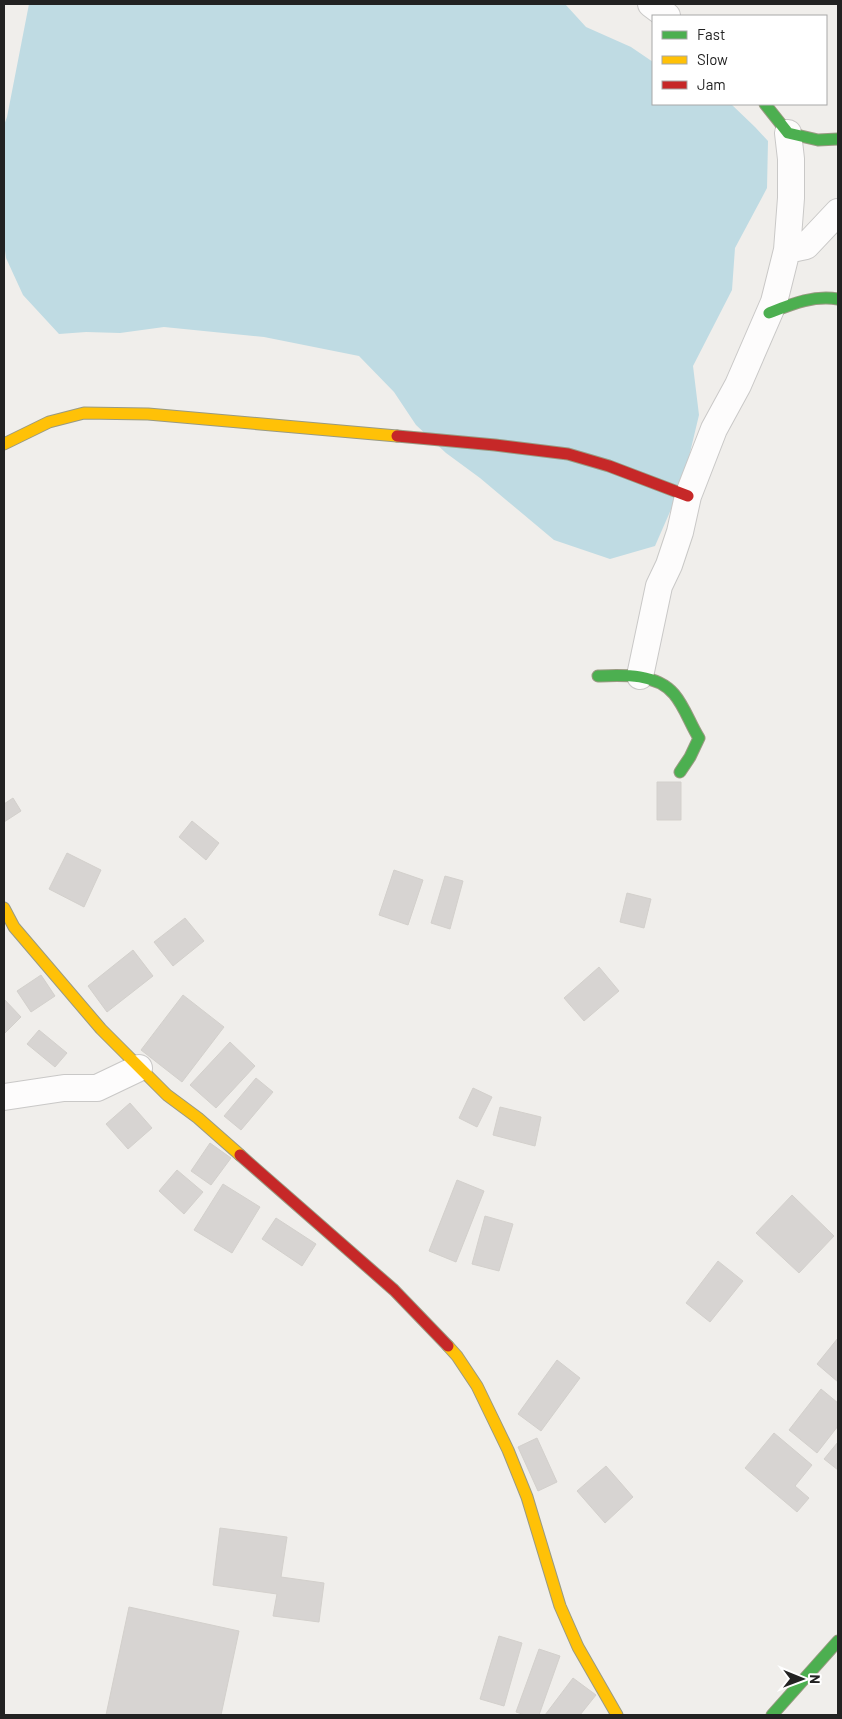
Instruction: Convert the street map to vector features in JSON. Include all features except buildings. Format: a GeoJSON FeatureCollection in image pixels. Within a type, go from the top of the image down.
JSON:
{"type":"FeatureCollection","features":[{"type":"Feature","properties":{"kind":"street"},"geometry":{"type":"LineString","coordinates":[[651,4],[666,15]]}},
{"type":"Feature","properties":{"kind":"street"},"geometry":{"type":"LineString","coordinates":[[640,676],[659,586],[669,565],[680,532],[688,496],[714,429],[738,385],[774,302],[787,250],[791,198],[791,159],[788,133],[766,105]]}},
{"type":"Feature","properties":{"kind":"street"},"geometry":{"type":"LineString","coordinates":[[788,133],[818,140],[838,139]]}},
{"type":"Feature","properties":{"kind":"street"},"geometry":{"type":"LineString","coordinates":[[787,250],[806,246],[838,212]]}},
{"type":"Feature","properties":{"kind":"street"},"geometry":{"type":"LineString","coordinates":[[769,313],[804,300],[825,296],[838,299]]}},
{"type":"Feature","properties":{"kind":"street"},"geometry":{"type":"LineString","coordinates":[[4,444],[49,422],[84,412],[148,414],[486,444],[568,454],[610,466],[688,496]]}},
{"type":"Feature","properties":{"kind":"street"},"geometry":{"type":"LineString","coordinates":[[598,676],[640,676],[668,687],[680,703],[699,738],[680,772]]}},
{"type":"Feature","properties":{"kind":"street"},"geometry":{"type":"LineString","coordinates":[[4,908],[14,927],[94,1022],[167,1096],[198,1118],[394,1290],[456,1356],[477,1386],[508,1450],[527,1497],[560,1606],[578,1647],[617,1715]]}},
{"type":"Feature","properties":{"kind":"street"},"geometry":{"type":"LineString","coordinates":[[4,1097],[64,1088],[97,1088],[139,1068]]}},
{"type":"Feature","properties":{"kind":"street"},"geometry":{"type":"LineString","coordinates":[[772,1715],[838,1642]]}},
{"type":"Feature","properties":{"kind":"water"},"geometry":{"type":"Polygon","coordinates":[[[29,4],[565,4],[586,27],[631,47],[652,61],[652,105],[732,105],[768,141],[767,188],[735,248],[732,290],[693,366],[699,415],[683,482],[655,546],[610,559],[554,540],[480,478],[446,453],[416,425],[394,392],[359,356],[264,337],[164,327],[120,333],[86,332],[59,334],[23,295],[6,258],[4,243],[4,125],[29,4]]]}},
{"type":"Feature","properties":{"kind":"traffic: fast"},"geometry":{"type":"LineString","coordinates":[[766,105],[788,133],[818,140],[838,139]]}},
{"type":"Feature","properties":{"kind":"traffic: fast"},"geometry":{"type":"LineString","coordinates":[[769,313],[811,299],[838,299]]}},
{"type":"Feature","properties":{"kind":"traffic: fast"},"geometry":{"type":"LineString","coordinates":[[598,676],[618,675],[649,679],[667,687],[674,694],[699,738],[680,772]]}},
{"type":"Feature","properties":{"kind":"traffic: fast"},"geometry":{"type":"LineString","coordinates":[[772,1715],[838,1641]]}},
{"type":"Feature","properties":{"kind":"traffic: slow"},"geometry":{"type":"LineString","coordinates":[[4,444],[49,422],[84,413],[148,414],[397,436]]}},
{"type":"Feature","properties":{"kind":"traffic: slow"},"geometry":{"type":"LineString","coordinates":[[4,908],[14,927],[101,1029],[167,1095],[198,1118],[240,1155]]}},
{"type":"Feature","properties":{"kind":"traffic: slow"},"geometry":{"type":"LineString","coordinates":[[448,1346],[477,1386],[508,1450],[527,1497],[560,1606],[578,1647],[617,1715]]}},
{"type":"Feature","properties":{"kind":"traffic: jam"},"geometry":{"type":"LineString","coordinates":[[397,436],[568,454],[609,466],[688,496]]}},
{"type":"Feature","properties":{"kind":"traffic: jam"},"geometry":{"type":"LineString","coordinates":[[240,1155],[394,1290],[448,1346]]}}]}
